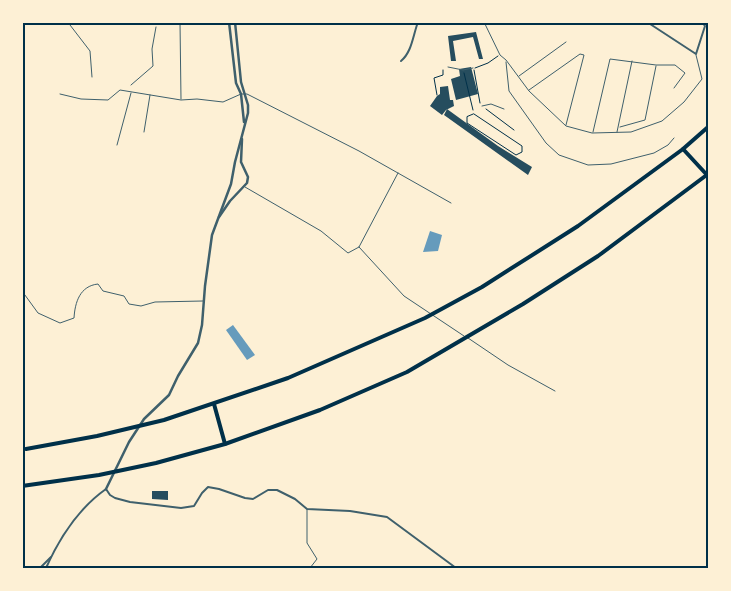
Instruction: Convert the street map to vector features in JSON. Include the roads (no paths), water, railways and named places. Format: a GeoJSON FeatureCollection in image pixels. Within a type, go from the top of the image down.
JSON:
{"type":"FeatureCollection","features":[{"type":"Feature","properties":{"kind":"highway"},"geometry":{"type":"LineString","coordinates":[[26,449],[97,436],[164,420],[214,404],[288,378],[428,316],[482,287],[540,252],[683,149],[708,127]]}},
{"type":"Feature","properties":{"kind":"highway"},"geometry":{"type":"LineString","coordinates":[[22,486],[99,475],[156,463],[225,444],[320,410],[407,372],[524,304],[598,256],[708,174],[683,149]]}},
{"type":"Feature","properties":{"kind":"highway"},"geometry":{"type":"LineString","coordinates":[[214,404],[225,444]]}},
{"type":"Feature","properties":{"kind":"street"},"geometry":{"type":"LineString","coordinates":[[229,22],[236,82],[244,109],[244,124]]}},
{"type":"Feature","properties":{"kind":"street"},"geometry":{"type":"LineString","coordinates":[[46,568],[52,555],[75,520],[106,490],[129,442],[144,419],[169,395],[178,376],[198,344],[202,325],[212,235],[231,184],[248,113],[241,82],[235,22]]}},
{"type":"Feature","properties":{"kind":"street"},"geometry":{"type":"LineString","coordinates":[[401,61],[405,58],[412,43],[418,22]]}},
{"type":"Feature","properties":{"kind":"street"},"geometry":{"type":"LineString","coordinates":[[647,22],[696,54],[705,26],[702,22]]}},
{"type":"Feature","properties":{"kind":"street"},"geometry":{"type":"LineString","coordinates":[[216,222],[248,178],[241,162],[242,134]]}},
{"type":"Feature","properties":{"kind":"street"},"geometry":{"type":"LineString","coordinates":[[106,490],[115,498],[130,502],[181,508],[194,506],[202,493],[208,488],[252,499],[268,490],[277,490],[307,509],[350,511],[387,518],[456,568]]}},
{"type":"Feature","properties":{"kind":"street"},"geometry":{"type":"LineString","coordinates":[[40,568],[52,555]]}},
{"type":"Feature","properties":{"kind":"lane"},"geometry":{"type":"LineString","coordinates":[[70,22],[70,25],[90,51],[92,78]]}},
{"type":"Feature","properties":{"kind":"lane"},"geometry":{"type":"LineString","coordinates":[[180,22],[181,100]]}},
{"type":"Feature","properties":{"kind":"lane"},"geometry":{"type":"LineString","coordinates":[[484,22],[500,55],[506,60],[528,91],[566,126],[592,133],[631,132],[662,121],[684,102],[702,79],[696,54]]}},
{"type":"Feature","properties":{"kind":"lane"},"geometry":{"type":"LineString","coordinates":[[131,86],[154,66],[152,49],[156,27]]}},
{"type":"Feature","properties":{"kind":"lane"},"geometry":{"type":"LineString","coordinates":[[518,77],[566,42]]}},
{"type":"Feature","properties":{"kind":"lane"},"geometry":{"type":"LineString","coordinates":[[528,91],[580,54],[584,55],[566,126]]}},
{"type":"Feature","properties":{"kind":"lane"},"geometry":{"type":"LineString","coordinates":[[592,133],[610,58],[656,65],[675,65],[685,73],[674,88]]}},
{"type":"Feature","properties":{"kind":"lane"},"geometry":{"type":"LineString","coordinates":[[506,60],[509,91],[546,143],[559,156],[588,164],[611,164],[654,153],[668,145],[674,138]]}},
{"type":"Feature","properties":{"kind":"lane"},"geometry":{"type":"LineString","coordinates":[[617,132],[620,127],[632,60]]}},
{"type":"Feature","properties":{"kind":"lane"},"geometry":{"type":"LineString","coordinates":[[620,127],[645,120],[656,65]]}},
{"type":"Feature","properties":{"kind":"lane"},"geometry":{"type":"LineString","coordinates":[[448,67],[463,70],[473,68]]}},
{"type":"Feature","properties":{"kind":"lane"},"geometry":{"type":"LineString","coordinates":[[60,94],[81,99],[108,100],[120,90],[181,100],[197,99],[223,102],[245,94],[308,125],[451,203]]}},
{"type":"Feature","properties":{"kind":"lane"},"geometry":{"type":"LineString","coordinates":[[117,145],[131,92]]}},
{"type":"Feature","properties":{"kind":"lane"},"geometry":{"type":"LineString","coordinates":[[144,132],[150,95]]}},
{"type":"Feature","properties":{"kind":"lane"},"geometry":{"type":"LineString","coordinates":[[482,106],[490,104],[504,109]]}},
{"type":"Feature","properties":{"kind":"lane"},"geometry":{"type":"LineString","coordinates":[[244,186],[321,231],[348,253],[358,247],[398,173]]}},
{"type":"Feature","properties":{"kind":"lane"},"geometry":{"type":"LineString","coordinates":[[358,247],[404,296],[508,365],[555,391]]}},
{"type":"Feature","properties":{"kind":"lane"},"geometry":{"type":"LineString","coordinates":[[22,291],[38,313],[60,323],[74,318],[76,299],[91,285],[98,284],[103,291],[124,296],[129,304],[141,306],[155,302],[204,301]]}},
{"type":"Feature","properties":{"kind":"lane"},"geometry":{"type":"LineString","coordinates":[[307,509],[307,543],[317,559],[310,568]]}},
{"type":"Feature","properties":{"kind":"water"},"geometry":{"type":"Polygon","coordinates":[[[430,231],[442,235],[438,251],[423,252],[430,231]]]}},
{"type":"Feature","properties":{"kind":"water"},"geometry":{"type":"Polygon","coordinates":[[[233,325],[255,355],[247,360],[226,330],[233,325]]]}}]}
